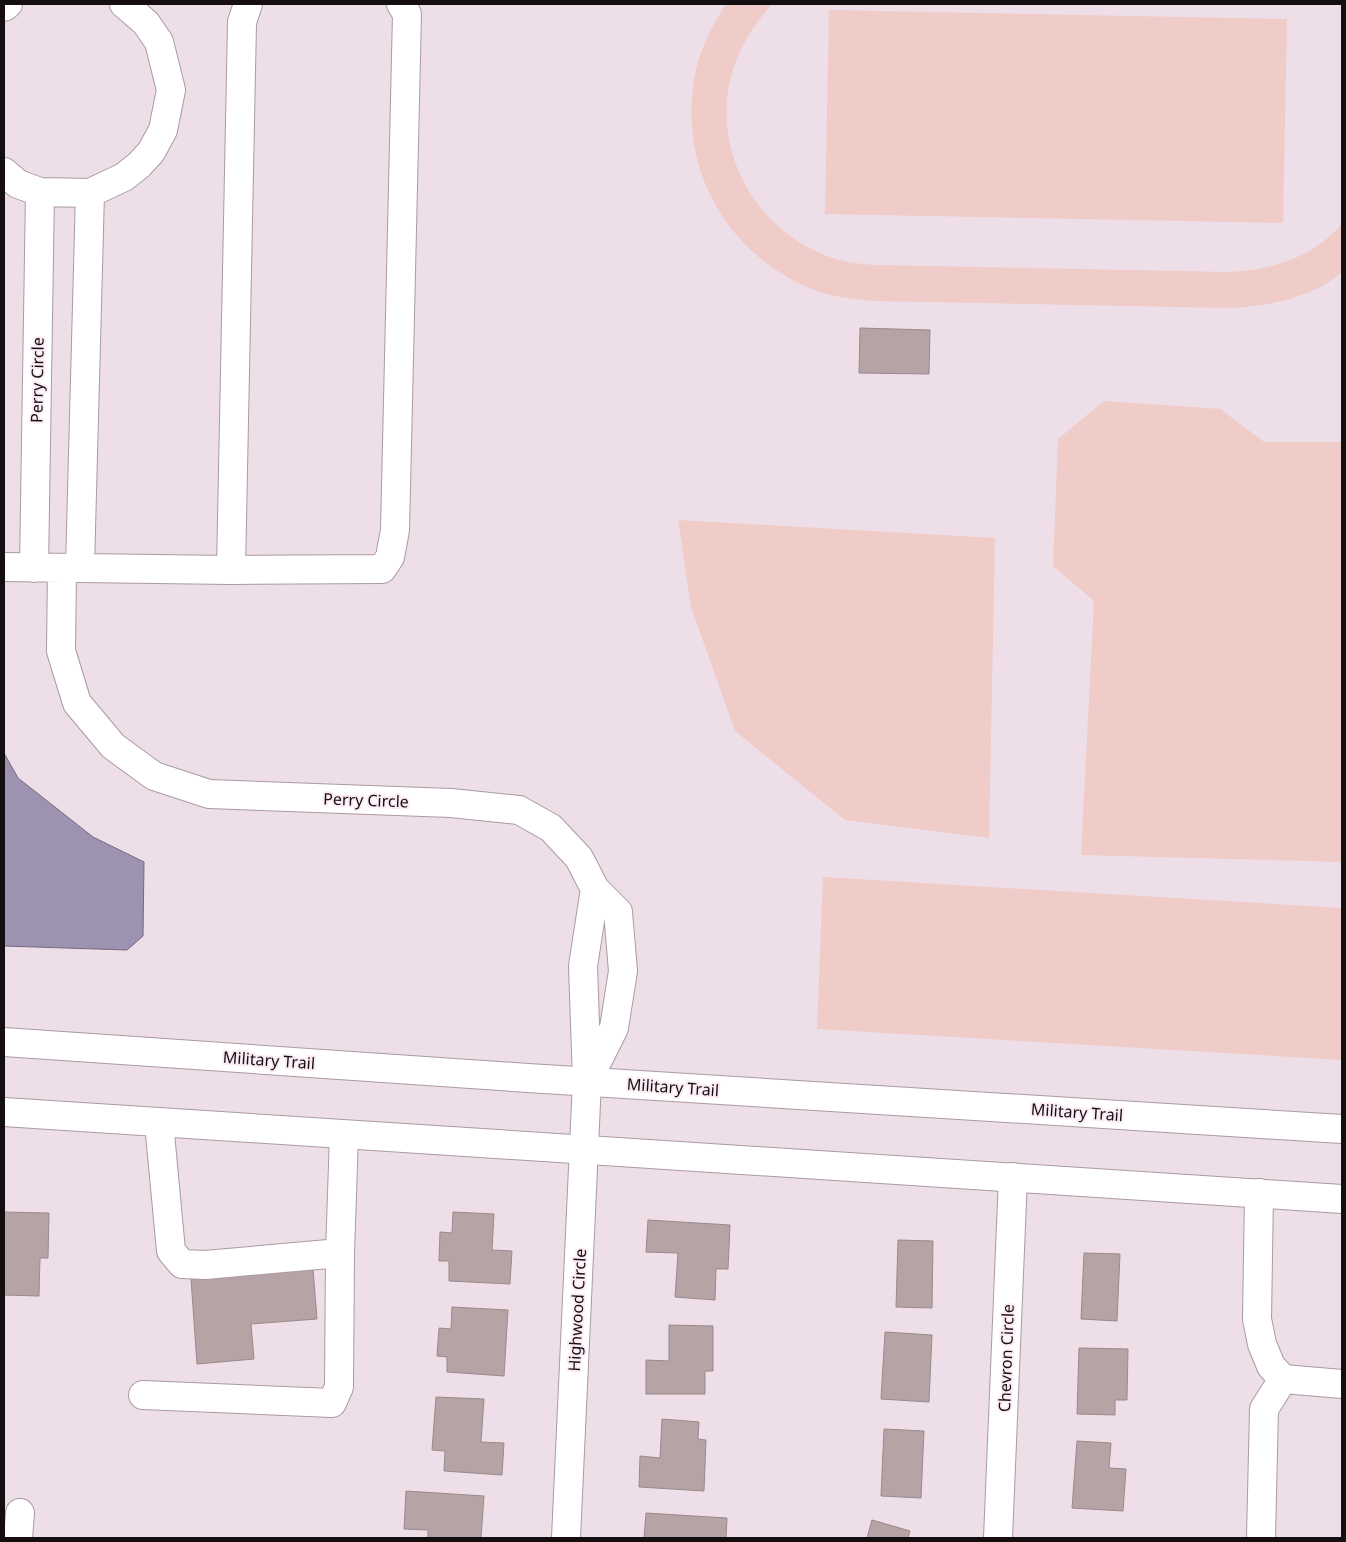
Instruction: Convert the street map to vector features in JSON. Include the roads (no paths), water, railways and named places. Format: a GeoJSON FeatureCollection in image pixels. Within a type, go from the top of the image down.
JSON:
{"type":"FeatureCollection","features":[{"type":"Feature","properties":{"kind":"main road"},"geometry":{"type":"LineString","coordinates":[[4,7],[8,4]]}},
{"type":"Feature","properties":{"kind":"main road"},"geometry":{"type":"LineString","coordinates":[[4,172],[18,184],[40,192],[90,193],[124,177],[151,152],[163,130],[171,90],[159,42],[146,23],[124,4]]}},
{"type":"Feature","properties":{"kind":"main road"},"geometry":{"type":"LineString","coordinates":[[231,570],[242,22],[248,4]]}},
{"type":"Feature","properties":{"kind":"main road"},"geometry":{"type":"LineString","coordinates":[[4,567],[231,570],[382,569],[390,557],[395,530],[407,14],[401,4]]}},
{"type":"Feature","properties":{"kind":"main road","name":"Perry Circle"},"geometry":{"type":"LineString","coordinates":[[34,568],[40,192]]}},
{"type":"Feature","properties":{"kind":"main road","name":"Perry Circle"},"geometry":{"type":"LineString","coordinates":[[90,193],[71,567],[61,651],[77,703],[113,746],[154,776],[209,794],[451,803],[519,810],[551,828],[579,858],[595,889],[618,912],[623,971],[614,1028],[588,1081]]}},
{"type":"Feature","properties":{"kind":"main road"},"geometry":{"type":"LineString","coordinates":[[588,1081],[583,966],[595,889]]}},
{"type":"Feature","properties":{"kind":"main road","name":"Military Trail"},"geometry":{"type":"LineString","coordinates":[[4,1042],[1342,1129]]}},
{"type":"Feature","properties":{"kind":"main road","name":"Highwood Circle"},"geometry":{"type":"LineString","coordinates":[[566,1538],[588,1081]]}},
{"type":"Feature","properties":{"kind":"main road"},"geometry":{"type":"LineString","coordinates":[[4,1112],[1342,1198]]}},
{"type":"Feature","properties":{"kind":"main road"},"geometry":{"type":"LineString","coordinates":[[159,1123],[171,1251],[182,1264],[205,1265],[340,1253]]}},
{"type":"Feature","properties":{"kind":"main road"},"geometry":{"type":"LineString","coordinates":[[143,1395],[332,1403],[339,1386],[340,1253],[344,1135]]}},
{"type":"Feature","properties":{"kind":"main road","name":"Chevron Circle"},"geometry":{"type":"LineString","coordinates":[[998,1538],[1013,1177]]}},
{"type":"Feature","properties":{"kind":"main road"},"geometry":{"type":"LineString","coordinates":[[1259,1193],[1257,1319],[1262,1344],[1271,1366],[1283,1379],[1342,1384]]}},
{"type":"Feature","properties":{"kind":"main road"},"geometry":{"type":"LineString","coordinates":[[1261,1538],[1264,1409],[1283,1379]]}}]}
